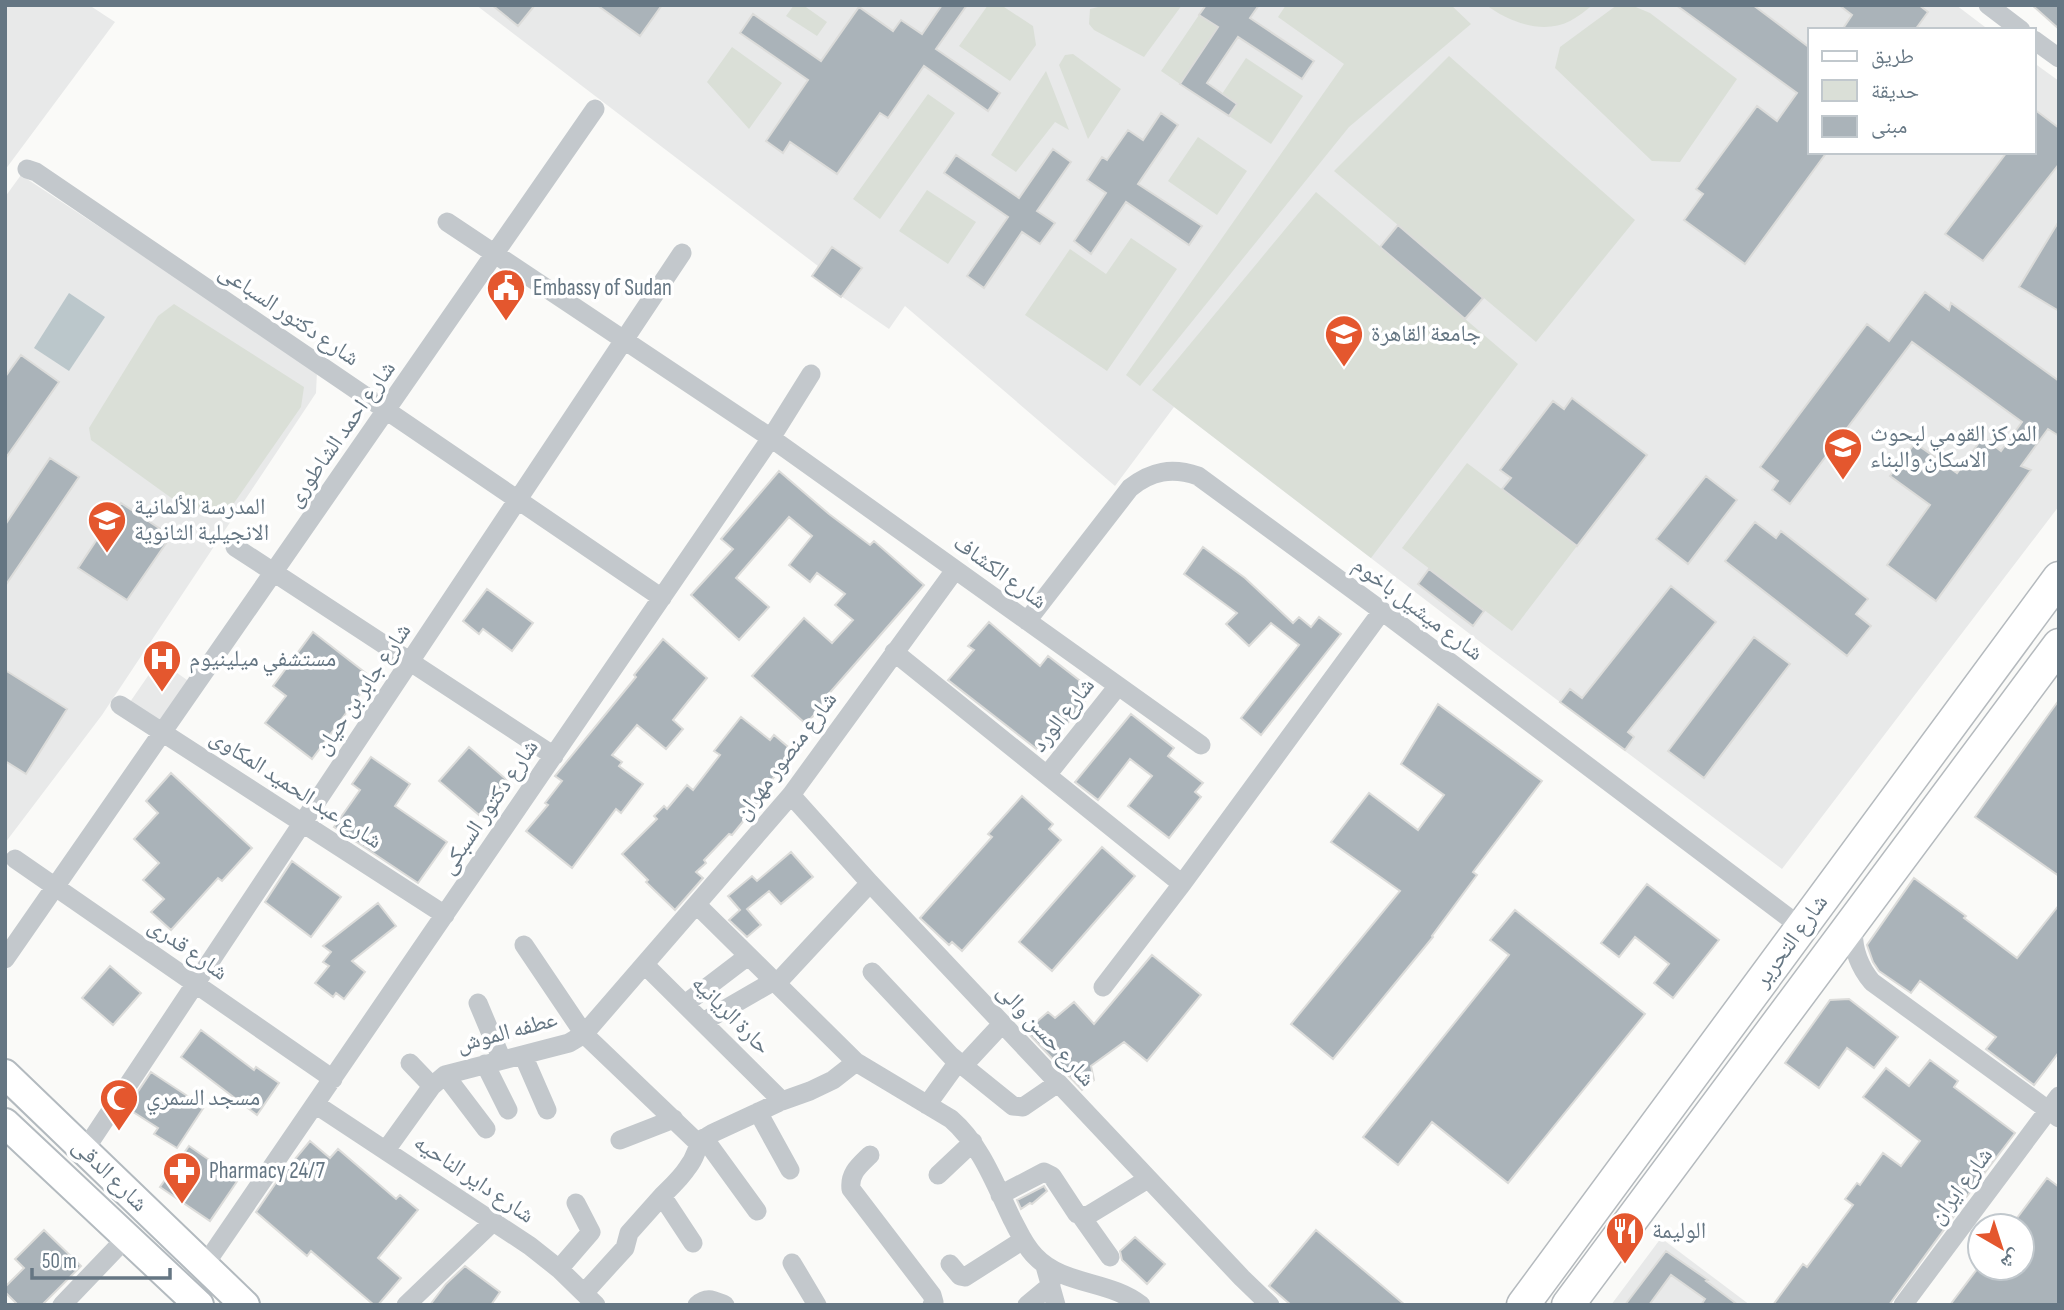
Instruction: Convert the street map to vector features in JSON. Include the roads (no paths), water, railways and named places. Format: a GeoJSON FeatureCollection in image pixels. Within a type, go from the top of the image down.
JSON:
{"type":"FeatureCollection","features":[{"type":"Feature","properties":{"kind":"main road","name":"شارع التحرير"},"geometry":{"type":"LineString","coordinates":[[1523,1305],[2059,578]]}},
{"type":"Feature","properties":{"kind":"main road"},"geometry":{"type":"LineString","coordinates":[[2025,624],[2025,637],[2032,648],[2045,652],[2058,647]]}},
{"type":"Feature","properties":{"kind":"main road","name":"شارع التحرير"},"geometry":{"type":"LineString","coordinates":[[1568,1305],[2058,647]]}},
{"type":"Feature","properties":{"kind":"main road"},"geometry":{"type":"LineString","coordinates":[[1987,675],[1999,673],[2011,677],[2018,688],[2018,701]]}},
{"type":"Feature","properties":{"kind":"main road","name":"شارع الدقى"},"geometry":{"type":"LineString","coordinates":[[5,1074],[245,1305]]}},
{"type":"Feature","properties":{"kind":"main road","name":"شارع الدقى"},"geometry":{"type":"LineString","coordinates":[[5,1123],[199,1305]]}},
{"type":"Feature","properties":{"kind":"main road"},"geometry":{"type":"LineString","coordinates":[[1612,1183],[1614,1199],[1620,1205],[1636,1207],[1643,1203]]}},
{"type":"Feature","properties":{"kind":"main road"},"geometry":{"type":"LineString","coordinates":[[1560,1255],[1568,1251],[1585,1255],[1591,1262],[1593,1271]]}},
{"type":"Feature","properties":{"kind":"street"},"geometry":{"type":"LineString","coordinates":[[1988,5],[2018,28]]}},
{"type":"Feature","properties":{"kind":"street"},"geometry":{"type":"LineString","coordinates":[[2036,41],[2059,58]]}},
{"type":"Feature","properties":{"kind":"street","name":"شارع احمد الشاطورى"},"geometry":{"type":"LineString","coordinates":[[5,959],[596,109]]}},
{"type":"Feature","properties":{"kind":"street","name":"شارع دكتور السباعى"},"geometry":{"type":"LineString","coordinates":[[27,169],[36,172],[662,598]]}},
{"type":"Feature","properties":{"kind":"street","name":"شارع الكشاف"},"geometry":{"type":"LineString","coordinates":[[447,222],[771,438],[1201,745]]}},
{"type":"Feature","properties":{"kind":"street","name":"شارع جابر بن حيان"},"geometry":{"type":"LineString","coordinates":[[84,1151],[682,253]]}},
{"type":"Feature","properties":{"kind":"street","name":"شارع دكتور السبكى"},"geometry":{"type":"LineString","coordinates":[[204,1266],[771,438],[811,374]]}},
{"type":"Feature","properties":{"kind":"street","name":"شارع ميشيل باخوم"},"geometry":{"type":"LineString","coordinates":[[1027,621],[1130,488],[1150,475],[1174,470],[1198,476],[1801,927]]}},
{"type":"Feature","properties":{"kind":"street"},"geometry":{"type":"LineString","coordinates":[[235,547],[554,756]]}},
{"type":"Feature","properties":{"kind":"street","name":"شارع منصور مهران"},"geometry":{"type":"LineString","coordinates":[[645,965],[791,795],[955,569]]}},
{"type":"Feature","properties":{"kind":"street"},"geometry":{"type":"LineString","coordinates":[[1103,987],[1382,611]]}},
{"type":"Feature","properties":{"kind":"street"},"geometry":{"type":"LineString","coordinates":[[894,652],[1182,884]]}},
{"type":"Feature","properties":{"kind":"street","name":"شارع الورد"},"geometry":{"type":"LineString","coordinates":[[1047,775],[1118,686]]}},
{"type":"Feature","properties":{"kind":"street","name":"شارع عبد الحميد المكاوى"},"geometry":{"type":"LineString","coordinates":[[120,705],[445,915]]}},
{"type":"Feature","properties":{"kind":"street","name":"شارع حسن والى"},"geometry":{"type":"LineString","coordinates":[[791,795],[1002,1024],[1270,1305]]}},
{"type":"Feature","properties":{"kind":"street","name":"شارع قدرى"},"geometry":{"type":"LineString","coordinates":[[15,859],[333,1079]]}},
{"type":"Feature","properties":{"kind":"street"},"geometry":{"type":"LineString","coordinates":[[703,1022],[775,982],[870,883]]}},
{"type":"Feature","properties":{"kind":"street"},"geometry":{"type":"LineString","coordinates":[[697,905],[856,1062],[951,1119],[964,1130],[973,1142],[1023,1240],[1048,1276],[1056,1305]]}},
{"type":"Feature","properties":{"kind":"street"},"geometry":{"type":"LineString","coordinates":[[1854,920],[1855,953],[1859,964],[1872,982],[2055,1108]]}},
{"type":"Feature","properties":{"kind":"street"},"geometry":{"type":"LineString","coordinates":[[524,946],[584,1034],[701,1141],[757,1211]]}},
{"type":"Feature","properties":{"kind":"street"},"geometry":{"type":"LineString","coordinates":[[685,1004],[748,956]]}},
{"type":"Feature","properties":{"kind":"street","name":"حارة الريانيه"},"geometry":{"type":"LineString","coordinates":[[645,965],[782,1101]]}},
{"type":"Feature","properties":{"kind":"street","name":"عطفه الموش"},"geometry":{"type":"LineString","coordinates":[[439,1081],[494,1062],[569,1043],[584,1034],[645,965]]}},
{"type":"Feature","properties":{"kind":"street"},"geometry":{"type":"LineString","coordinates":[[872,972],[961,1064],[1017,1108],[1023,1107],[1058,1083]]}},
{"type":"Feature","properties":{"kind":"street"},"geometry":{"type":"LineString","coordinates":[[478,1003],[508,1110]]}},
{"type":"Feature","properties":{"kind":"street"},"geometry":{"type":"LineString","coordinates":[[927,1105],[961,1064],[1002,1024]]}},
{"type":"Feature","properties":{"kind":"street"},"geometry":{"type":"LineString","coordinates":[[523,1055],[547,1111]]}},
{"type":"Feature","properties":{"kind":"street"},"geometry":{"type":"LineString","coordinates":[[590,1299],[625,1248],[629,1233],[688,1168],[701,1141],[758,1112],[833,1080],[856,1062]]}},
{"type":"Feature","properties":{"kind":"street"},"geometry":{"type":"LineString","coordinates":[[410,1063],[439,1081],[486,1129]]}},
{"type":"Feature","properties":{"kind":"street"},"geometry":{"type":"LineString","coordinates":[[386,1150],[439,1081]]}},
{"type":"Feature","properties":{"kind":"street","name":"شارع داير الناحيه"},"geometry":{"type":"LineString","coordinates":[[315,1104],[494,1221],[559,1269],[590,1299]]}},
{"type":"Feature","properties":{"kind":"street","name":"شارع ايران"},"geometry":{"type":"LineString","coordinates":[[1903,1305],[2055,1108]]}},
{"type":"Feature","properties":{"kind":"street"},"geometry":{"type":"LineString","coordinates":[[758,1112],[790,1170]]}},
{"type":"Feature","properties":{"kind":"street"},"geometry":{"type":"LineString","coordinates":[[620,1140],[674,1119]]}},
{"type":"Feature","properties":{"kind":"street"},"geometry":{"type":"LineString","coordinates":[[938,1175],[973,1142]]}},
{"type":"Feature","properties":{"kind":"street"},"geometry":{"type":"LineString","coordinates":[[870,1154],[854,1171],[850,1180],[851,1189],[932,1295],[933,1305]]}},
{"type":"Feature","properties":{"kind":"street"},"geometry":{"type":"LineString","coordinates":[[1000,1195],[1044,1172],[1052,1176],[1073,1210],[1081,1216],[1110,1257]]}},
{"type":"Feature","properties":{"kind":"street"},"geometry":{"type":"LineString","coordinates":[[1081,1216],[1087,1216],[1148,1179]]}},
{"type":"Feature","properties":{"kind":"street"},"geometry":{"type":"LineString","coordinates":[[662,1196],[693,1243]]}},
{"type":"Feature","properties":{"kind":"street"},"geometry":{"type":"LineString","coordinates":[[559,1269],[591,1232],[576,1203]]}},
{"type":"Feature","properties":{"kind":"street"},"geometry":{"type":"LineString","coordinates":[[406,1305],[494,1221]]}},
{"type":"Feature","properties":{"kind":"street"},"geometry":{"type":"LineString","coordinates":[[62,1305],[127,1237]]}},
{"type":"Feature","properties":{"kind":"street"},"geometry":{"type":"LineString","coordinates":[[950,1264],[960,1276],[965,1277],[1023,1240]]}},
{"type":"Feature","properties":{"kind":"street"},"geometry":{"type":"LineString","coordinates":[[792,1263],[817,1305]]}},
{"type":"Feature","properties":{"kind":"street"},"geometry":{"type":"LineString","coordinates":[[1027,1305],[1048,1276]]}},
{"type":"Feature","properties":{"kind":"street"},"geometry":{"type":"LineString","coordinates":[[1048,1276],[1117,1290],[1141,1305]]}},
{"type":"Feature","properties":{"kind":"street"},"geometry":{"type":"LineString","coordinates":[[700,1303],[710,1298],[725,1305]]}},
{"type":"Feature","properties":{"kind":"place","name":"Embassy of Sudan"},"geometry":{"type":"Point","coordinates":[506,322]}},
{"type":"Feature","properties":{"kind":"place","name":"جامعة القاهرة"},"geometry":{"type":"Point","coordinates":[1344,368]}},
{"type":"Feature","properties":{"kind":"place","name":"المركز القومي لبحوث الاسكان والبناء"},"geometry":{"type":"Point","coordinates":[1843,481]}},
{"type":"Feature","properties":{"kind":"place","name":"المدرسة الألمانية الانجيلية الثانوية"},"geometry":{"type":"Point","coordinates":[107,554]}},
{"type":"Feature","properties":{"kind":"place","name":"مستشفي ميلينيوم"},"geometry":{"type":"Point","coordinates":[162,693]}},
{"type":"Feature","properties":{"kind":"place","name":"مسجد السمري"},"geometry":{"type":"Point","coordinates":[119,1132]}},
{"type":"Feature","properties":{"kind":"place","name":"Pharmacy 24/7"},"geometry":{"type":"Point","coordinates":[182,1205]}},
{"type":"Feature","properties":{"kind":"place","name":"الوليمة"},"geometry":{"type":"Point","coordinates":[1625,1265]}}]}
